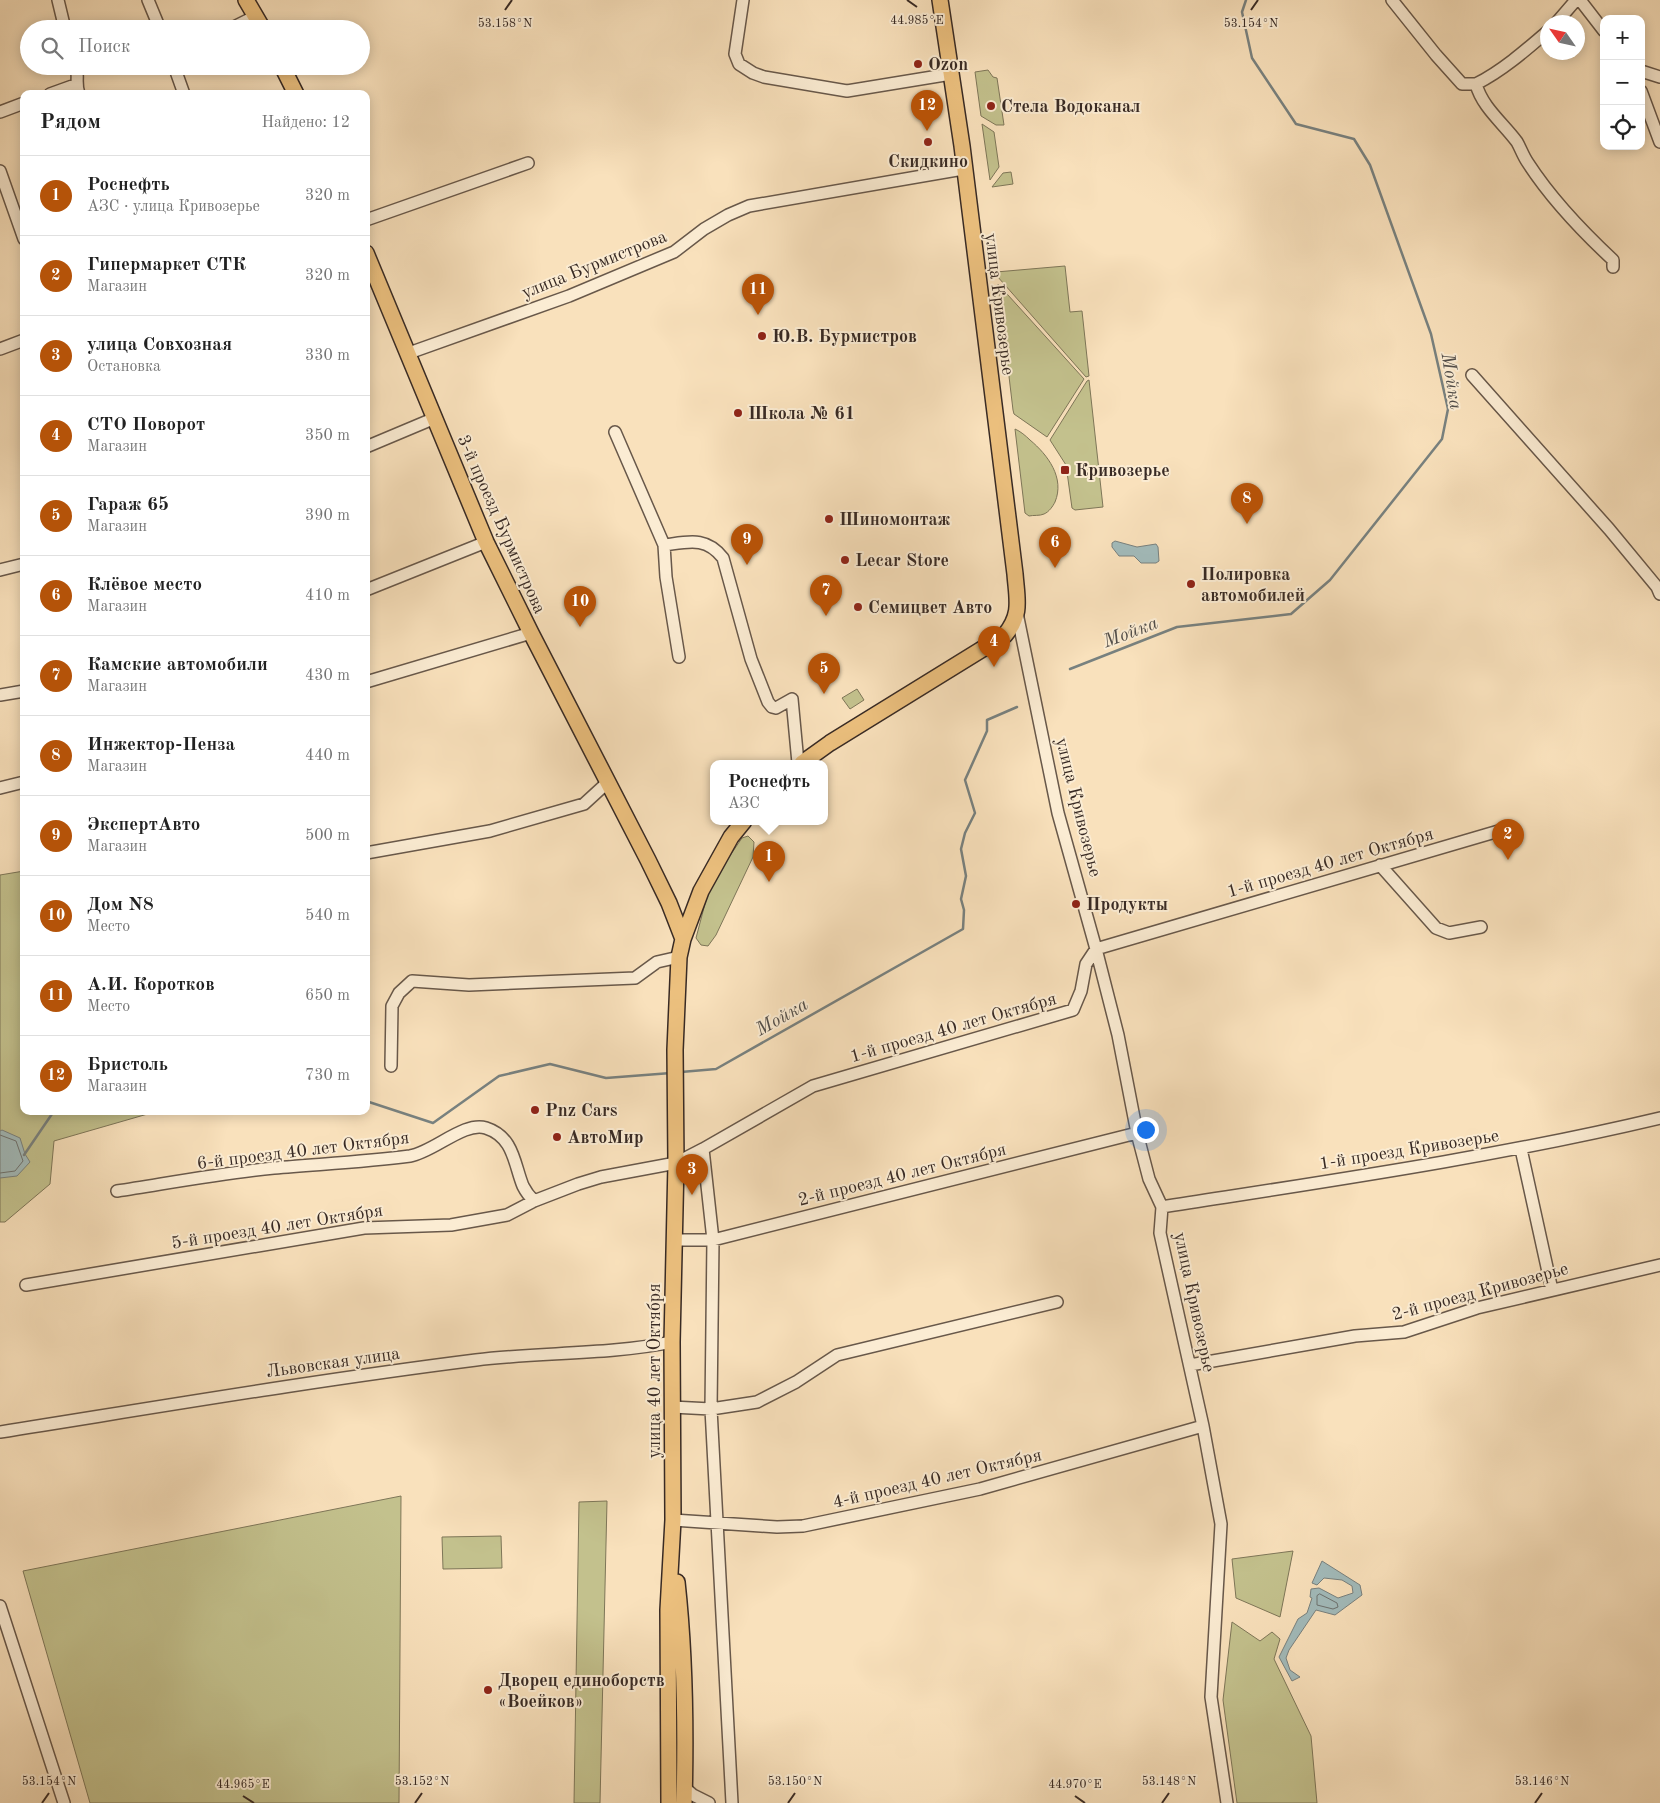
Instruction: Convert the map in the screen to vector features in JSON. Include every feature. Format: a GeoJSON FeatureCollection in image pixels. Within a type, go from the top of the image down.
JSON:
{"type":"FeatureCollection","features":[{"type":"Feature","properties":{"kind":"main road"},"geometry":{"type":"LineString","coordinates":[[246,0],[259,20]]}},
{"type":"Feature","properties":{"kind":"main road","name":"улица Кривозерье"},"geometry":{"type":"LineString","coordinates":[[940,0],[962,146],[963,169],[1015,574],[1017,614]]}},
{"type":"Feature","properties":{"kind":"main road"},"geometry":{"type":"LineString","coordinates":[[286,75],[294,90]]}},
{"type":"Feature","properties":{"kind":"main road","name":"3-й проезд Бурмистрова"},"geometry":{"type":"LineString","coordinates":[[370,262],[486,542],[669,903],[683,939]]}},
{"type":"Feature","properties":{"kind":"main road"},"geometry":{"type":"LineString","coordinates":[[804,760],[830,742],[999,639],[1012,626],[1017,614]]}},
{"type":"Feature","properties":{"kind":"main road"},"geometry":{"type":"LineString","coordinates":[[683,939],[702,891],[731,837],[741,825]]}},
{"type":"Feature","properties":{"kind":"main road","name":"улица 40 лет Октября"},"geometry":{"type":"LineString","coordinates":[[669,1803],[668,1610],[673,1520],[672,1342],[676,1163],[675,1050],[679,957],[683,939]]}},
{"type":"Feature","properties":{"kind":"main road"},"geometry":{"type":"LineString","coordinates":[[672,1546],[680,1610],[686,1740],[684,1803]]}},
{"type":"Feature","properties":{"kind":"street"},"geometry":{"type":"LineString","coordinates":[[58,0],[63,20]]}},
{"type":"Feature","properties":{"kind":"street"},"geometry":{"type":"LineString","coordinates":[[148,0],[156,20]]}},
{"type":"Feature","properties":{"kind":"street"},"geometry":{"type":"LineString","coordinates":[[743,0],[735,54],[736,60],[744,68],[764,77],[847,91],[951,74]]}},
{"type":"Feature","properties":{"kind":"street"},"geometry":{"type":"LineString","coordinates":[[1392,0],[1462,84],[1476,84],[1487,78],[1540,37]]}},
{"type":"Feature","properties":{"kind":"street"},"geometry":{"type":"LineString","coordinates":[[1563,15],[1576,0]]}},
{"type":"Feature","properties":{"kind":"street"},"geometry":{"type":"LineString","coordinates":[[1580,0],[1600,26]]}},
{"type":"Feature","properties":{"kind":"street"},"geometry":{"type":"LineString","coordinates":[[1645,71],[1660,77]]}},
{"type":"Feature","properties":{"kind":"street"},"geometry":{"type":"LineString","coordinates":[[77,89],[78,75]]}},
{"type":"Feature","properties":{"kind":"street"},"geometry":{"type":"LineString","coordinates":[[177,75],[183,90]]}},
{"type":"Feature","properties":{"kind":"street"},"geometry":{"type":"LineString","coordinates":[[1476,84],[1479,94],[1518,144],[1527,162],[1540,180],[1588,237],[1613,260],[1613,267]]}},
{"type":"Feature","properties":{"kind":"street"},"geometry":{"type":"LineString","coordinates":[[1645,102],[1660,142]]}},
{"type":"Feature","properties":{"kind":"street"},"geometry":{"type":"LineString","coordinates":[[0,112],[20,104]]}},
{"type":"Feature","properties":{"kind":"street"},"geometry":{"type":"LineString","coordinates":[[370,219],[528,163]]}},
{"type":"Feature","properties":{"kind":"street","name":"улица Бурмистрова"},"geometry":{"type":"LineString","coordinates":[[409,353],[570,296],[674,252],[704,228],[749,206],[963,169]]}},
{"type":"Feature","properties":{"kind":"street"},"geometry":{"type":"LineString","coordinates":[[0,171],[20,228]]}},
{"type":"Feature","properties":{"kind":"street"},"geometry":{"type":"LineString","coordinates":[[0,349],[20,342]]}},
{"type":"Feature","properties":{"kind":"street"},"geometry":{"type":"LineString","coordinates":[[1472,375],[1609,529],[1659,589]]}},
{"type":"Feature","properties":{"kind":"street"},"geometry":{"type":"LineString","coordinates":[[370,445],[435,418]]}},
{"type":"Feature","properties":{"kind":"street"},"geometry":{"type":"LineString","coordinates":[[616,432],[664,545],[666,577],[679,657]]}},
{"type":"Feature","properties":{"kind":"street"},"geometry":{"type":"LineString","coordinates":[[370,588],[486,542]]}},
{"type":"Feature","properties":{"kind":"street"},"geometry":{"type":"LineString","coordinates":[[664,545],[701,542],[714,548],[723,558],[751,659],[768,702],[772,707],[776,708],[792,699],[800,760]]}},
{"type":"Feature","properties":{"kind":"street"},"geometry":{"type":"LineString","coordinates":[[0,570],[20,565]]}},
{"type":"Feature","properties":{"kind":"street","name":"улица Кривозерье"},"geometry":{"type":"LineString","coordinates":[[1017,614],[1058,813],[1118,1035],[1137,1133],[1149,1179],[1162,1207],[1160,1232],[1203,1426],[1221,1524],[1211,1697],[1227,1803]]}},
{"type":"Feature","properties":{"kind":"street"},"geometry":{"type":"LineString","coordinates":[[370,681],[531,633]]}},
{"type":"Feature","properties":{"kind":"street"},"geometry":{"type":"LineString","coordinates":[[0,695],[20,692]]}},
{"type":"Feature","properties":{"kind":"street"},"geometry":{"type":"LineString","coordinates":[[370,852],[490,831],[584,804],[608,782]]}},
{"type":"Feature","properties":{"kind":"street"},"geometry":{"type":"LineString","coordinates":[[0,788],[20,783]]}},
{"type":"Feature","properties":{"kind":"street","name":"1-й проезд 40 лет Октября"},"geometry":{"type":"LineString","coordinates":[[702,1149],[814,1086],[1073,1010],[1081,991],[1086,964],[1096,949],[1502,830]]}},
{"type":"Feature","properties":{"kind":"street"},"geometry":{"type":"LineString","coordinates":[[1380,865],[1436,928],[1449,933],[1481,927]]}},
{"type":"Feature","properties":{"kind":"street"},"geometry":{"type":"LineString","coordinates":[[391,1066],[392,1006],[400,993],[412,981],[469,985],[635,978],[657,962],[679,957]]}},
{"type":"Feature","properties":{"kind":"street","name":"1-й проезд Кривозерье"},"geometry":{"type":"LineString","coordinates":[[1162,1207],[1521,1148],[1660,1118]]}},
{"type":"Feature","properties":{"kind":"street","name":"6-й проезд 40 лет Октября"},"geometry":{"type":"LineString","coordinates":[[117,1191],[273,1168],[351,1163],[410,1156],[425,1152],[471,1128],[481,1127],[495,1132],[506,1143],[515,1158],[522,1184],[534,1201]]}},
{"type":"Feature","properties":{"kind":"street","name":"2-й проезд 40 лет Октября"},"geometry":{"type":"LineString","coordinates":[[674,1240],[713,1240],[1137,1133]]}},
{"type":"Feature","properties":{"kind":"street"},"geometry":{"type":"LineString","coordinates":[[1521,1148],[1552,1290]]}},
{"type":"Feature","properties":{"kind":"street"},"geometry":{"type":"LineString","coordinates":[[702,1149],[713,1240],[711,1409],[732,1803]]}},
{"type":"Feature","properties":{"kind":"street","name":"5-й проезд 40 лет Октября"},"geometry":{"type":"LineString","coordinates":[[26,1285],[364,1228],[458,1224],[507,1215],[534,1201],[578,1184],[602,1177],[676,1163],[702,1149]]}},
{"type":"Feature","properties":{"kind":"street","name":"2-й проезд Кривозерье"},"geometry":{"type":"LineString","coordinates":[[1190,1366],[1355,1336],[1404,1332],[1477,1308],[1660,1265]]}},
{"type":"Feature","properties":{"kind":"street"},"geometry":{"type":"LineString","coordinates":[[672,1407],[711,1409],[757,1402],[796,1382],[837,1355],[1056,1302]]}},
{"type":"Feature","properties":{"kind":"street","name":"Львовская улица"},"geometry":{"type":"LineString","coordinates":[[0,1432],[361,1376],[478,1360],[637,1348],[672,1342]]}},
{"type":"Feature","properties":{"kind":"street","name":"4-й проезд 40 лет Октября"},"geometry":{"type":"LineString","coordinates":[[673,1520],[777,1527],[802,1526],[980,1490],[1203,1426]]}},
{"type":"Feature","properties":{"kind":"street"},"geometry":{"type":"LineString","coordinates":[[0,1606],[64,1803]]}},
{"type":"Feature","properties":{"kind":"street"},"geometry":{"type":"LineString","coordinates":[[684,1787],[692,1795],[709,1803]]}},
{"type":"Feature","properties":{"kind":"shaded area"},"geometry":{"type":"Polygon","coordinates":[[[988,70],[993,77],[997,78],[1004,125],[996,125],[981,116],[975,72],[988,70]]]}},
{"type":"Feature","properties":{"kind":"shaded area"},"geometry":{"type":"Polygon","coordinates":[[[982,124],[994,132],[999,167],[990,180],[982,124]]]}},
{"type":"Feature","properties":{"kind":"shaded area"},"geometry":{"type":"Polygon","coordinates":[[[1011,172],[1013,184],[992,187],[1003,173],[1011,172]]]}},
{"type":"Feature","properties":{"kind":"shaded area"},"geometry":{"type":"Polygon","coordinates":[[[1065,266],[1070,312],[1082,311],[1089,376],[1086,377],[997,276],[996,272],[1065,266]]]}},
{"type":"Feature","properties":{"kind":"shaded area"},"geometry":{"type":"Polygon","coordinates":[[[998,284],[1084,379],[1047,437],[1014,414],[998,284]]]}},
{"type":"Feature","properties":{"kind":"shaded area"},"geometry":{"type":"Polygon","coordinates":[[[1089,380],[1103,507],[1075,510],[1072,508],[1066,465],[1050,440],[1089,380]]]}},
{"type":"Feature","properties":{"kind":"shaded area"},"geometry":{"type":"Polygon","coordinates":[[[1015,429],[1037,446],[1048,460],[1056,476],[1058,493],[1055,502],[1042,515],[1029,516],[1025,513],[1015,429]]]}},
{"type":"Feature","properties":{"kind":"shaded area"},"geometry":{"type":"Polygon","coordinates":[[[857,689],[864,700],[850,709],[842,698],[857,689]]]}},
{"type":"Feature","properties":{"kind":"shaded area"},"geometry":{"type":"Polygon","coordinates":[[[748,836],[754,842],[753,857],[716,935],[708,946],[701,945],[696,938],[706,900],[714,879],[742,838],[748,836]]]}},
{"type":"Feature","properties":{"kind":"shaded area"},"geometry":{"type":"Polygon","coordinates":[[[20,872],[20,1115],[144,1115],[54,1141],[50,1184],[5,1222],[0,1222],[0,875],[20,872]]]}},
{"type":"Feature","properties":{"kind":"shaded area"},"geometry":{"type":"Polygon","coordinates":[[[401,1496],[399,1803],[90,1803],[23,1571],[401,1496]]]}},
{"type":"Feature","properties":{"kind":"shaded area"},"geometry":{"type":"Polygon","coordinates":[[[607,1501],[600,1803],[574,1803],[579,1502],[607,1501]]]}},
{"type":"Feature","properties":{"kind":"shaded area"},"geometry":{"type":"Polygon","coordinates":[[[501,1536],[502,1568],[443,1569],[442,1537],[501,1536]]]}},
{"type":"Feature","properties":{"kind":"shaded area"},"geometry":{"type":"Polygon","coordinates":[[[1293,1551],[1280,1617],[1236,1598],[1232,1559],[1293,1551]]]}},
{"type":"Feature","properties":{"kind":"shaded area"},"geometry":{"type":"Polygon","coordinates":[[[1232,1622],[1260,1641],[1272,1632],[1280,1639],[1274,1659],[1311,1736],[1317,1803],[1237,1803],[1223,1700],[1232,1622]]]}},
{"type":"Feature","properties":{"kind":"water"},"geometry":{"type":"Polygon","coordinates":[[[1115,541],[1137,547],[1156,544],[1159,561],[1156,563],[1141,563],[1134,556],[1119,556],[1112,547],[1112,543],[1115,541]]]}},
{"type":"Feature","properties":{"kind":"water"},"geometry":{"type":"Polygon","coordinates":[[[2,1130],[20,1138],[25,1154],[30,1162],[17,1176],[0,1178],[0,1131],[2,1130]]]}},
{"type":"Feature","properties":{"kind":"water"},"geometry":{"type":"Polygon","coordinates":[[[1322,1561],[1360,1585],[1362,1595],[1335,1615],[1316,1610],[1289,1650],[1286,1658],[1290,1670],[1300,1677],[1292,1681],[1279,1657],[1298,1619],[1307,1613],[1312,1598],[1310,1597],[1311,1589],[1319,1588],[1338,1598],[1353,1593],[1352,1586],[1342,1580],[1324,1578],[1317,1585],[1312,1583],[1322,1561]]]}},
{"type":"Feature","properties":{"kind":"waterway","name":"Мойка"},"geometry":{"type":"LineString","coordinates":[[1070,669],[1177,627],[1291,614],[1330,580],[1442,439],[1448,409],[1431,334],[1370,165],[1354,139],[1296,124],[1252,58],[1242,12],[1246,0]]}},
{"type":"Feature","properties":{"kind":"waterway","name":"Мойка"},"geometry":{"type":"LineString","coordinates":[[681,1072],[716,1069],[963,929],[964,910],[961,899],[966,876],[961,849],[965,833],[975,813],[965,780],[987,731],[987,720],[1017,707]]}},
{"type":"Feature","properties":{"kind":"waterway","name":"Мойка"},"geometry":{"type":"LineString","coordinates":[[370,1102],[433,1123],[499,1076],[550,1064],[606,1078],[671,1073]]}},
{"type":"Feature","properties":{"kind":"waterway","name":"Мойка"},"geometry":{"type":"LineString","coordinates":[[24,1155],[51,1115]]}},
{"type":"Feature","properties":{"kind":"place","name":"Ozon"},"geometry":{"type":"Point","coordinates":[918,64]}},
{"type":"Feature","properties":{"kind":"place","name":"Стела Водоканал"},"geometry":{"type":"Point","coordinates":[991,106]}},
{"type":"Feature","properties":{"kind":"place","name":"Бристоль"},"geometry":{"type":"Point","coordinates":[927,131]}},
{"type":"Feature","properties":{"kind":"place","name":"Скидкино"},"geometry":{"type":"Point","coordinates":[928,142]}},
{"type":"Feature","properties":{"kind":"place","name":"А.И. Коротков"},"geometry":{"type":"Point","coordinates":[758,315]}},
{"type":"Feature","properties":{"kind":"place","name":"Ю.В. Бурмистров"},"geometry":{"type":"Point","coordinates":[762,336]}},
{"type":"Feature","properties":{"kind":"place","name":"Школа № 61"},"geometry":{"type":"Point","coordinates":[738,413]}},
{"type":"Feature","properties":{"kind":"place","name":"Кривозерье"},"geometry":{"type":"Point","coordinates":[1065,470]}},
{"type":"Feature","properties":{"kind":"place","name":"Шиномонтаж"},"geometry":{"type":"Point","coordinates":[829,519]}},
{"type":"Feature","properties":{"kind":"place","name":"Инжектор-Пенза"},"geometry":{"type":"Point","coordinates":[1247,524]}},
{"type":"Feature","properties":{"kind":"place","name":"Lecar Store"},"geometry":{"type":"Point","coordinates":[845,560]}},
{"type":"Feature","properties":{"kind":"place","name":"ЭкспертАвто"},"geometry":{"type":"Point","coordinates":[747,565]}},
{"type":"Feature","properties":{"kind":"place","name":"Клёвое место"},"geometry":{"type":"Point","coordinates":[1055,568]}},
{"type":"Feature","properties":{"kind":"place","name":"Полировка автомобилей"},"geometry":{"type":"Point","coordinates":[1191,584]}},
{"type":"Feature","properties":{"kind":"place","name":"Семицвет Авто"},"geometry":{"type":"Point","coordinates":[858,607]}},
{"type":"Feature","properties":{"kind":"place","name":"Камские автомобили"},"geometry":{"type":"Point","coordinates":[826,616]}},
{"type":"Feature","properties":{"kind":"place","name":"Дом N8"},"geometry":{"type":"Point","coordinates":[580,627]}},
{"type":"Feature","properties":{"kind":"place","name":"СТО Поворот"},"geometry":{"type":"Point","coordinates":[994,667]}},
{"type":"Feature","properties":{"kind":"place","name":"Гараж 65"},"geometry":{"type":"Point","coordinates":[824,694]}},
{"type":"Feature","properties":{"kind":"place","name":"Гипермаркет СТК"},"geometry":{"type":"Point","coordinates":[1508,860]}},
{"type":"Feature","properties":{"kind":"place","name":"Роснефть"},"geometry":{"type":"Point","coordinates":[769,882]}},
{"type":"Feature","properties":{"kind":"place","name":"Продукты"},"geometry":{"type":"Point","coordinates":[1076,904]}},
{"type":"Feature","properties":{"kind":"place","name":"Pnz Cars"},"geometry":{"type":"Point","coordinates":[535,1110]}},
{"type":"Feature","properties":{"kind":"place","name":"АвтоМир"},"geometry":{"type":"Point","coordinates":[557,1137]}},
{"type":"Feature","properties":{"kind":"place","name":"улица Совхозная"},"geometry":{"type":"Point","coordinates":[692,1195]}},
{"type":"Feature","properties":{"kind":"place","name":"Дворец единоборств «Воейков»"},"geometry":{"type":"Point","coordinates":[488,1690]}}]}
